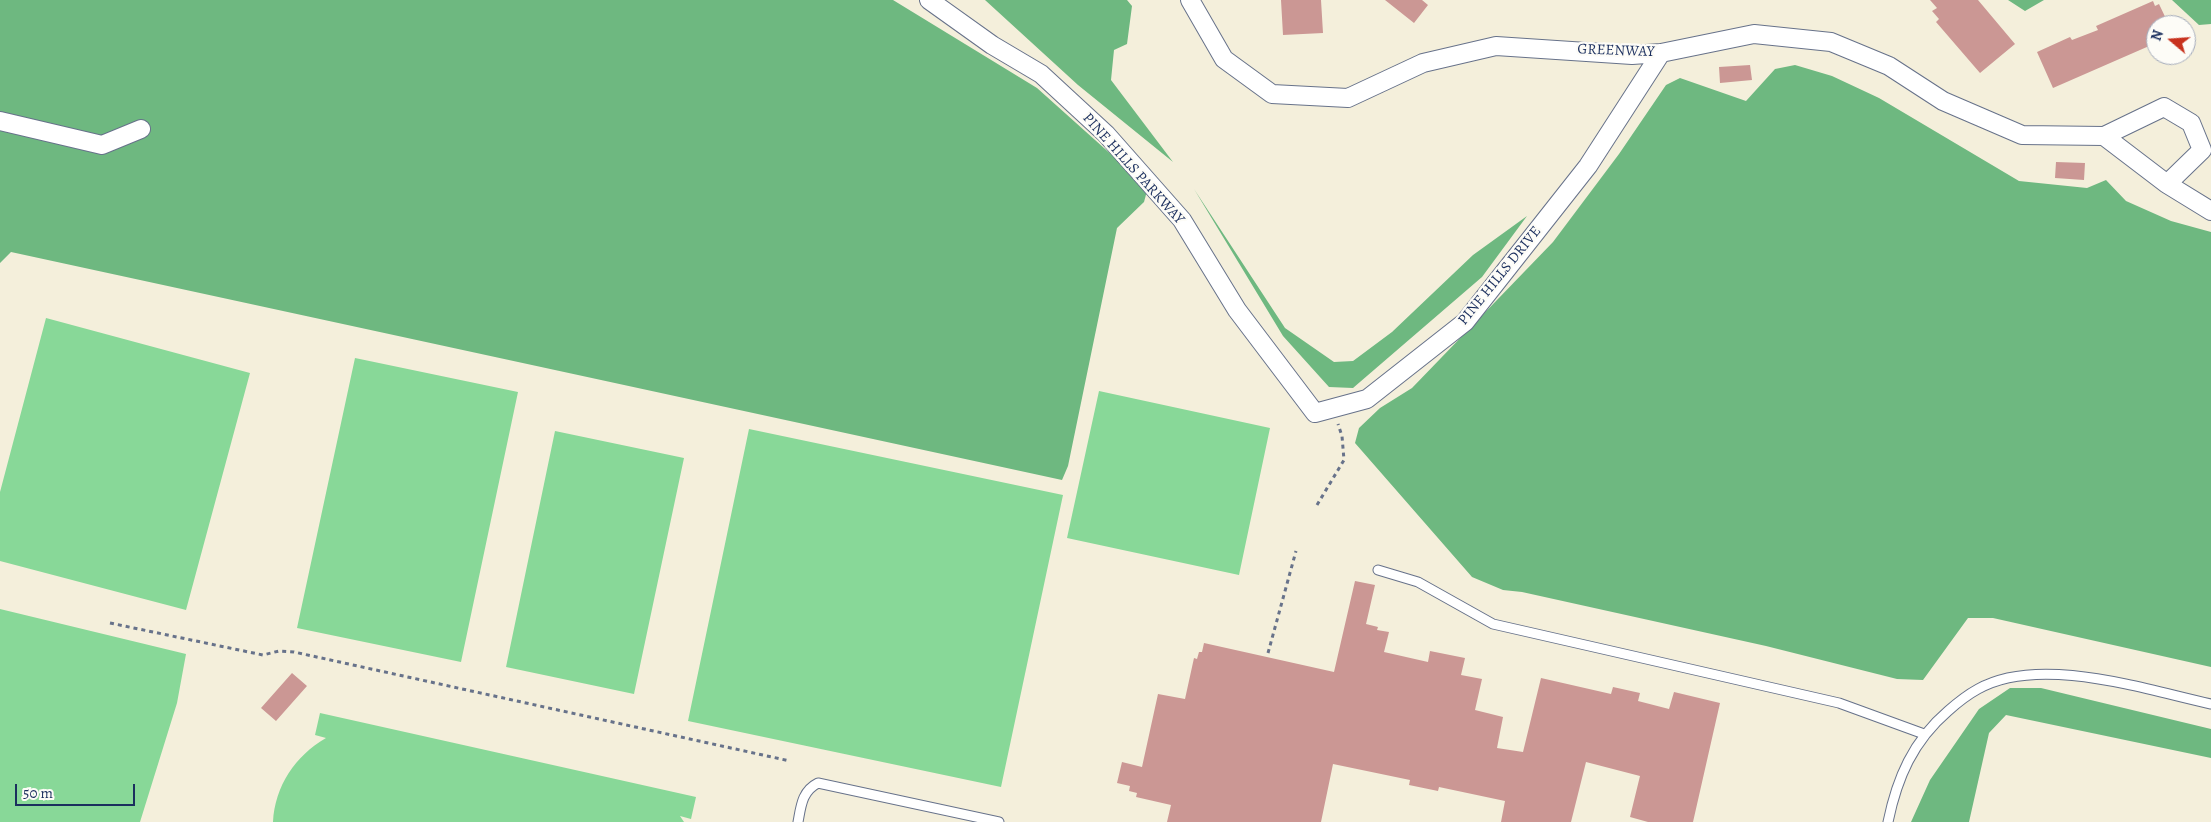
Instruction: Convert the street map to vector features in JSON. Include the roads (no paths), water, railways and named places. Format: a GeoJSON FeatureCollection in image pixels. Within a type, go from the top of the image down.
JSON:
{"type":"FeatureCollection","features":[{"type":"Feature","properties":{"kind":"street","name":"PINE HILLS PARKWAY"},"geometry":{"type":"LineString","coordinates":[[929,0],[992,45],[1041,74],[1106,134],[1182,220],[1237,310]]}},
{"type":"Feature","properties":{"kind":"street","name":"GREENWAY"},"geometry":{"type":"LineString","coordinates":[[1190,0],[1224,59],[1272,94],[1348,98],[1423,63],[1496,46],[1632,55],[1661,53],[1754,34],[1831,42],[1890,66],[1943,100],[2022,135],[2104,136],[2164,107],[2191,123],[2202,150],[2167,184]]}},
{"type":"Feature","properties":{"kind":"street","name":"PINE HILLS DRIVE"},"geometry":{"type":"LineString","coordinates":[[1237,310],[1315,413],[1367,399],[1465,322],[1588,166],[1661,53]]}},
{"type":"Feature","properties":{"kind":"street"},"geometry":{"type":"LineString","coordinates":[[0,121],[102,145],[141,129]]}},
{"type":"Feature","properties":{"kind":"street"},"geometry":{"type":"LineString","coordinates":[[2104,136],[2167,184],[2211,211]]}},
{"type":"Feature","properties":{"kind":"lane"},"geometry":{"type":"LineString","coordinates":[[1378,570],[1418,582],[1493,624],[1839,703],[1924,734]]}},
{"type":"Feature","properties":{"kind":"lane"},"geometry":{"type":"LineString","coordinates":[[1888,822],[1895,790],[1905,766],[1924,734],[1955,705],[1979,688],[2007,679],[2036,674],[2081,676],[2211,704]]}},
{"type":"Feature","properties":{"kind":"lane"},"geometry":{"type":"LineString","coordinates":[[798,822],[805,793],[810,787],[818,783],[999,822]]}}]}
